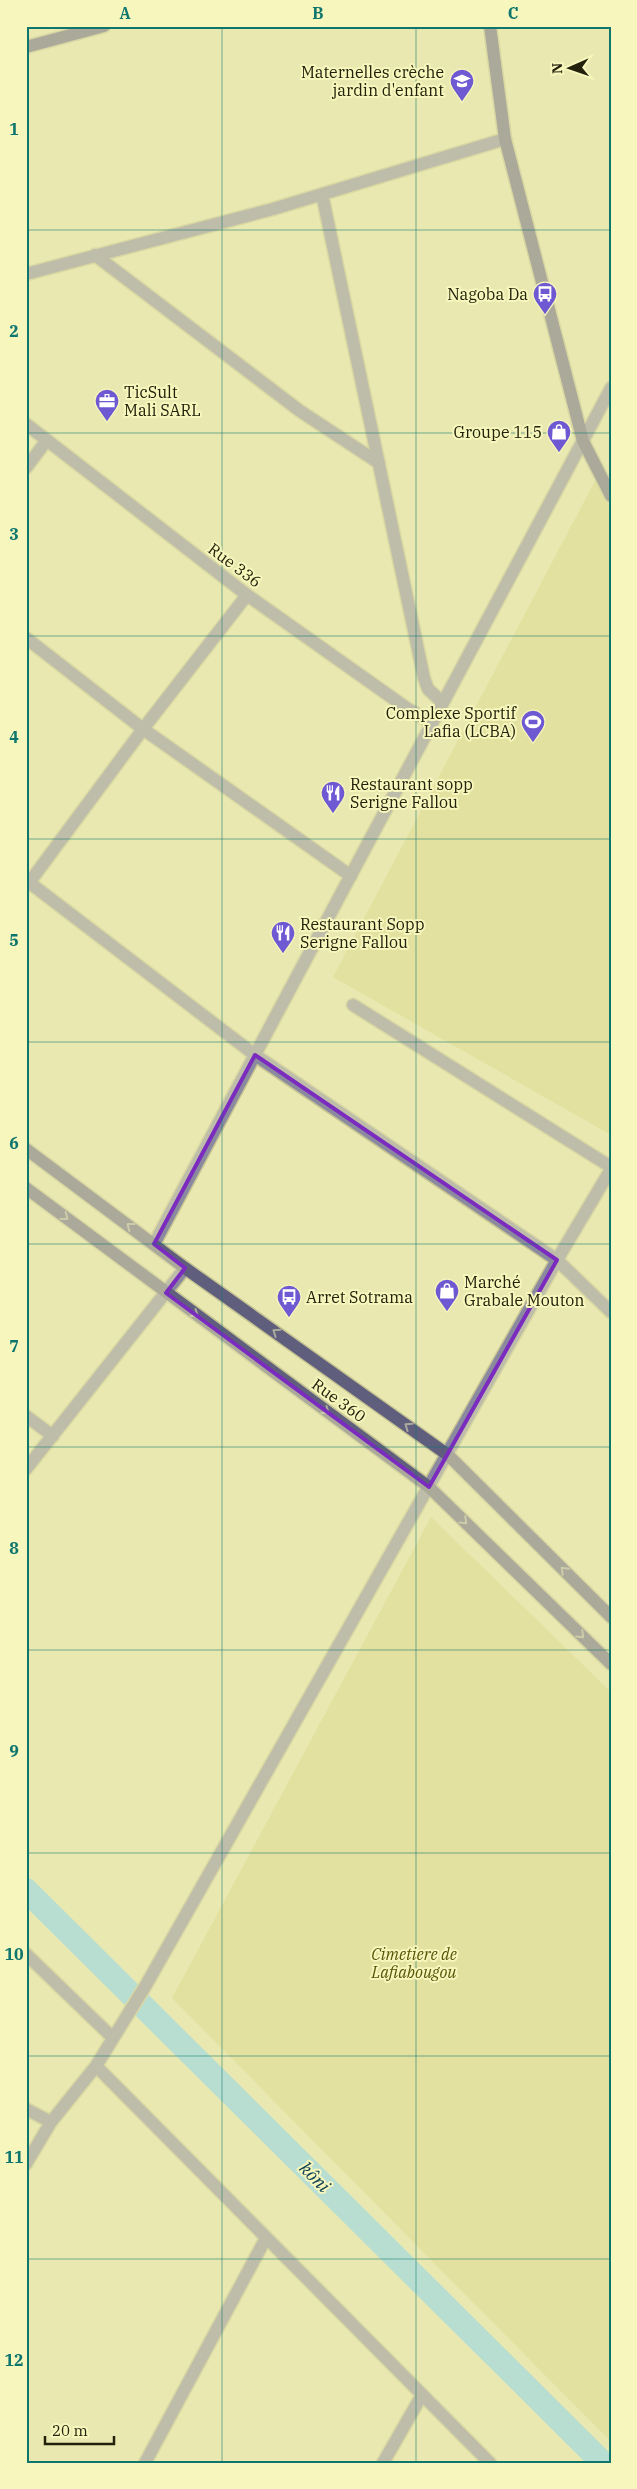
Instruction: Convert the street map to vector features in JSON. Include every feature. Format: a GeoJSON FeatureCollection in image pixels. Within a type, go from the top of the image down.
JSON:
{"type":"FeatureCollection","features":[{"type":"Feature","properties":{"kind":"main road"},"geometry":{"type":"LineString","coordinates":[[26,47],[104,26]]}},
{"type":"Feature","properties":{"kind":"main road"},"geometry":{"type":"LineString","coordinates":[[490,26],[505,139],[583,441],[611,496]]}},
{"type":"Feature","properties":{"kind":"main road","name":"Rue 360"},"geometry":{"type":"LineString","coordinates":[[26,1149],[186,1268],[448,1455],[611,1617]]}},
{"type":"Feature","properties":{"kind":"main road","name":"Rue 360"},"geometry":{"type":"LineString","coordinates":[[26,1188],[430,1487],[611,1664]]}},
{"type":"Feature","properties":{"kind":"street"},"geometry":{"type":"LineString","coordinates":[[26,274],[322,194],[505,139]]}},
{"type":"Feature","properties":{"kind":"street"},"geometry":{"type":"LineString","coordinates":[[322,194],[424,678],[428,689],[443,703]]}},
{"type":"Feature","properties":{"kind":"street"},"geometry":{"type":"LineString","coordinates":[[95,255],[300,411],[379,463]]}},
{"type":"Feature","properties":{"kind":"street"},"geometry":{"type":"LineString","coordinates":[[154,1244],[611,388]]}},
{"type":"Feature","properties":{"kind":"street","name":"Rue 336"},"geometry":{"type":"LineString","coordinates":[[26,424],[247,595],[408,709],[432,723]]}},
{"type":"Feature","properties":{"kind":"street"},"geometry":{"type":"LineString","coordinates":[[26,468],[47,440]]}},
{"type":"Feature","properties":{"kind":"street"},"geometry":{"type":"LineString","coordinates":[[247,595],[28,882],[255,1055],[556,1260],[611,1312]]}},
{"type":"Feature","properties":{"kind":"street"},"geometry":{"type":"LineString","coordinates":[[26,638],[143,729],[351,876]]}},
{"type":"Feature","properties":{"kind":"street"},"geometry":{"type":"LineString","coordinates":[[26,2164],[51,2122],[96,2066],[146,1985],[430,1487],[556,1260],[611,1168],[352,1005]]}},
{"type":"Feature","properties":{"kind":"street"},"geometry":{"type":"LineString","coordinates":[[26,1469],[186,1268]]}},
{"type":"Feature","properties":{"kind":"street"},"geometry":{"type":"LineString","coordinates":[[26,1416],[53,1436]]}},
{"type":"Feature","properties":{"kind":"street"},"geometry":{"type":"LineString","coordinates":[[26,1954],[113,2038]]}},
{"type":"Feature","properties":{"kind":"street"},"geometry":{"type":"LineString","coordinates":[[96,2066],[490,2463]]}},
{"type":"Feature","properties":{"kind":"street"},"geometry":{"type":"LineString","coordinates":[[26,2109],[51,2122]]}},
{"type":"Feature","properties":{"kind":"street"},"geometry":{"type":"LineString","coordinates":[[145,2463],[266,2238]]}},
{"type":"Feature","properties":{"kind":"street"},"geometry":{"type":"LineString","coordinates":[[384,2463],[422,2395]]}},
{"type":"Feature","properties":{"kind":"highlighted area"},"geometry":{"type":"Polygon","coordinates":[[[255,1055],[557,1260],[429,1487],[166,1293],[185,1268],[154,1244],[255,1055]]]}},
{"type":"Feature","properties":{"kind":"green space","name":"Complexe Sportif Lafia (LCBA)"},"geometry":{"type":"Polygon","coordinates":[[[596,479],[611,510],[611,1135],[333,977],[596,479]]]}},
{"type":"Feature","properties":{"kind":"green space","name":"Cimetiere de Lafiabougou"},"geometry":{"type":"Polygon","coordinates":[[[431,1517],[611,1692],[611,2442],[172,1998],[431,1517]]]}},
{"type":"Feature","properties":{"kind":"waterway","name":"kôni"},"geometry":{"type":"LineString","coordinates":[[26,1890],[603,2463]]}},
{"type":"Feature","properties":{"kind":"place","name":"Maternelles crèche jardin d'enfant"},"geometry":{"type":"Point","coordinates":[462,102]}},
{"type":"Feature","properties":{"kind":"place","name":"Nagoba Da"},"geometry":{"type":"Point","coordinates":[545,315]}},
{"type":"Feature","properties":{"kind":"place","name":"TicSult Mali SARL"},"geometry":{"type":"Point","coordinates":[107,422]}},
{"type":"Feature","properties":{"kind":"place","name":"Groupe 115"},"geometry":{"type":"Point","coordinates":[559,453]}},
{"type":"Feature","properties":{"kind":"place","name":"Complexe Sportif Lafia (LCBA)"},"geometry":{"type":"Point","coordinates":[533,743]}},
{"type":"Feature","properties":{"kind":"place","name":"Restaurant sopp Serigne Fallou"},"geometry":{"type":"Point","coordinates":[333,814]}},
{"type":"Feature","properties":{"kind":"place","name":"Restaurant Sopp Serigne Fallou"},"geometry":{"type":"Point","coordinates":[283,954]}},
{"type":"Feature","properties":{"kind":"place","name":"Marché Grabale Mouton"},"geometry":{"type":"Point","coordinates":[447,1312]}},
{"type":"Feature","properties":{"kind":"place","name":"Arret Sotrama"},"geometry":{"type":"Point","coordinates":[289,1318]}}]}
